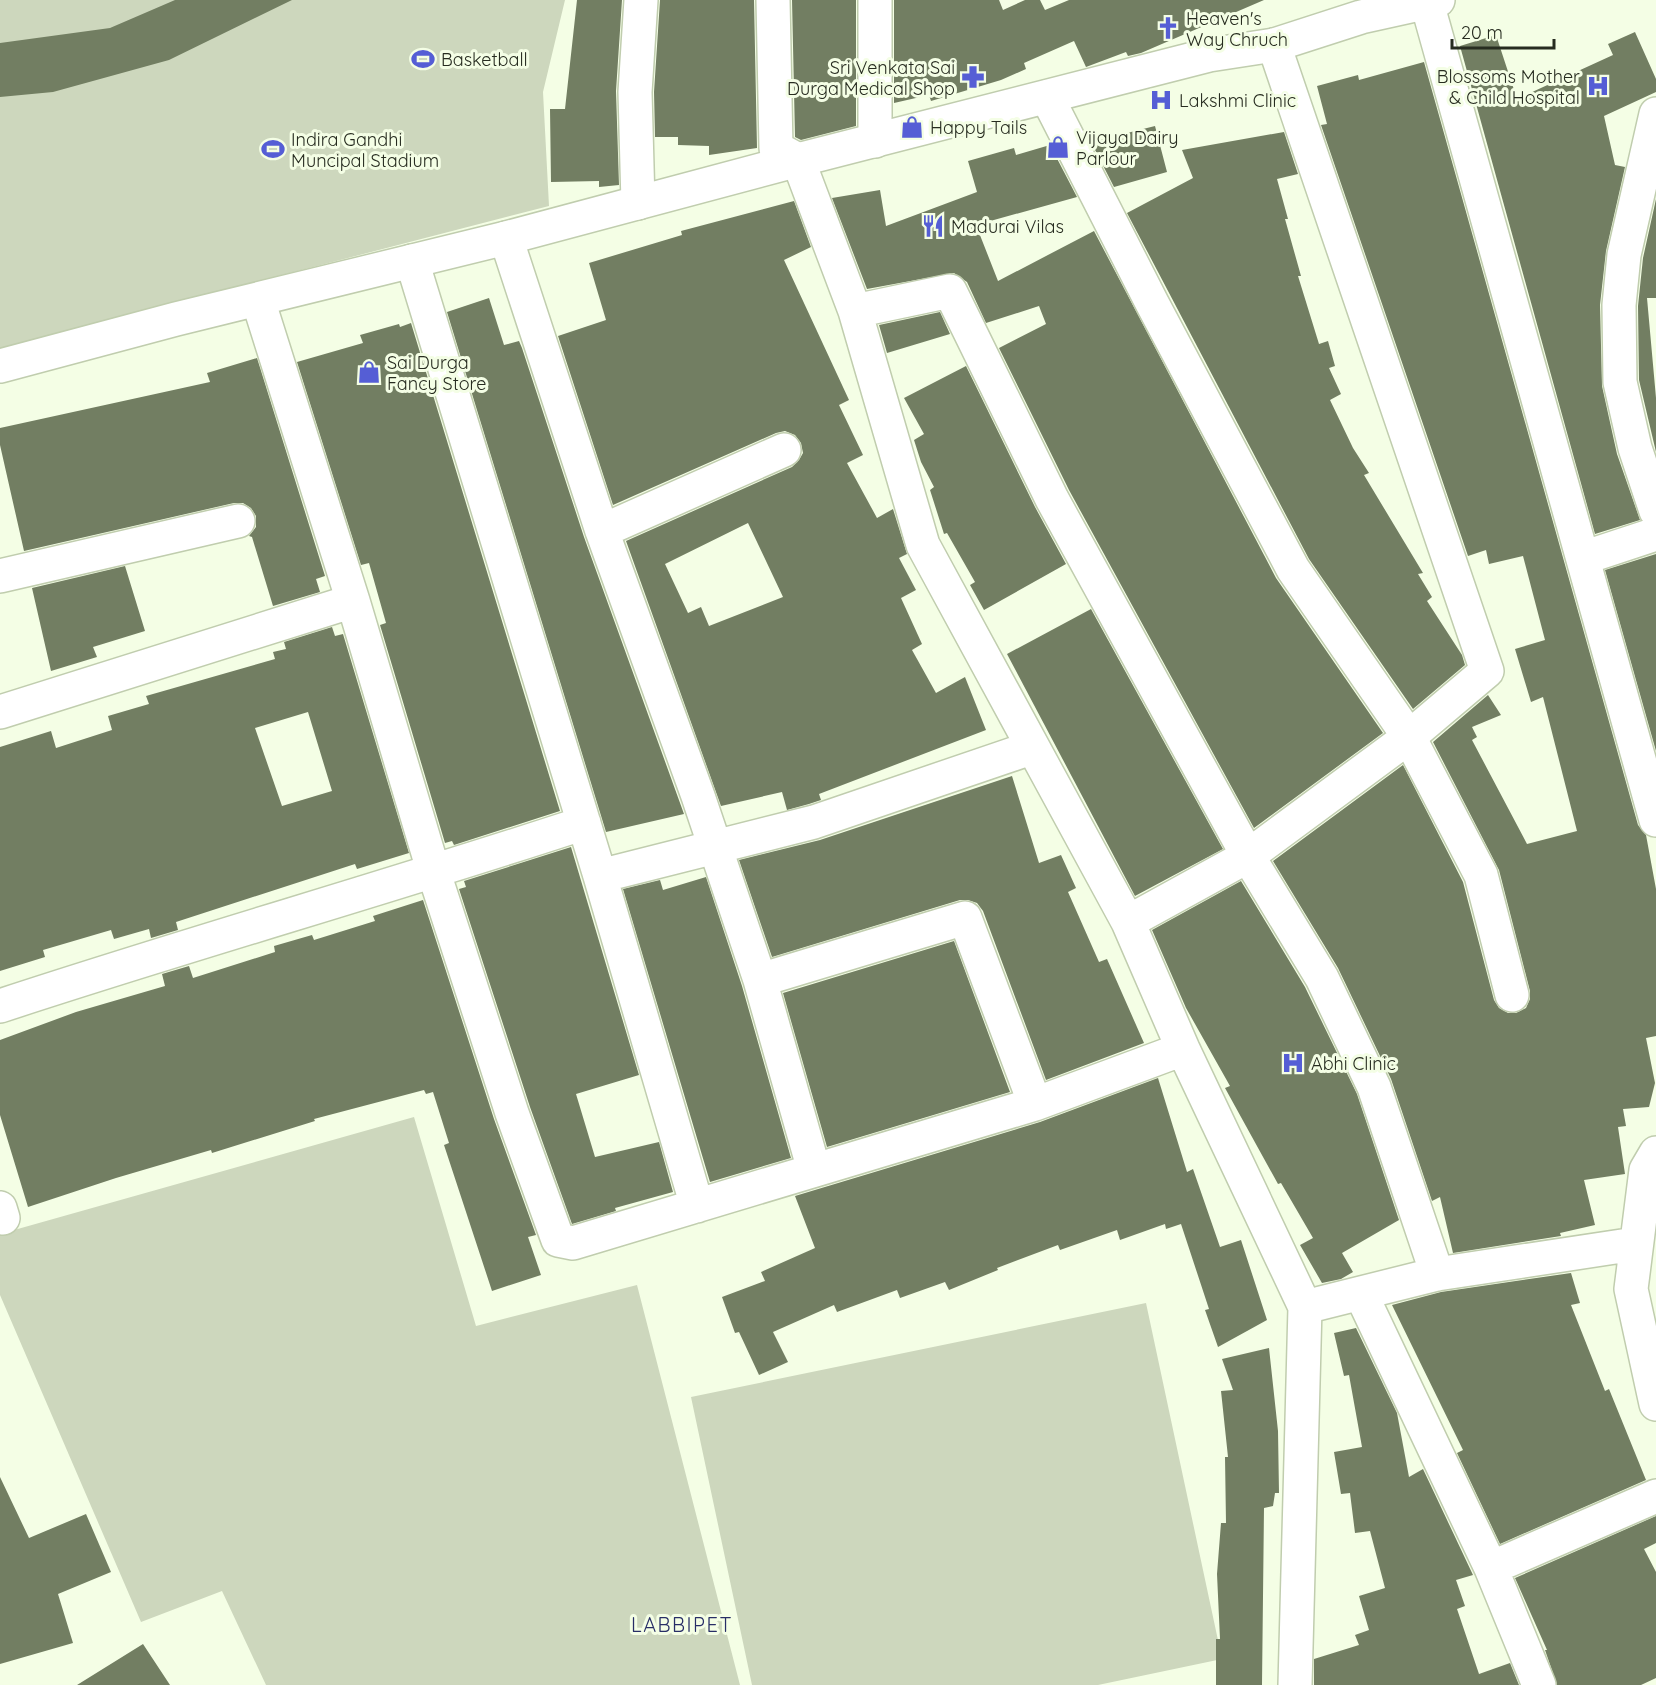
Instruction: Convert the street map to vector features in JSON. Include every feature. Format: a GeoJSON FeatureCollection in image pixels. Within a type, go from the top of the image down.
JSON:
{"type":"FeatureCollection","features":[{"type":"Feature","properties":{"kind":"street"},"geometry":{"type":"LineString","coordinates":[[638,203],[635,92],[641,0]]}},
{"type":"Feature","properties":{"kind":"street"},"geometry":{"type":"LineString","coordinates":[[773,0],[777,148],[798,160],[855,311],[923,545],[1031,748],[1128,922],[1183,1049],[1305,1307],[1295,1685]]}},
{"type":"Feature","properties":{"kind":"street"},"geometry":{"type":"LineString","coordinates":[[875,0],[876,141]]}},
{"type":"Feature","properties":{"kind":"street"},"geometry":{"type":"LineString","coordinates":[[0,366],[176,318],[258,300],[506,238],[798,160],[1209,55],[1274,45],[1357,8],[1433,1],[1656,820]]}},
{"type":"Feature","properties":{"kind":"street"},"geometry":{"type":"LineString","coordinates":[[1128,922],[1248,856],[1408,737],[1487,671],[1274,45]]}},
{"type":"Feature","properties":{"kind":"street"},"geometry":{"type":"LineString","coordinates":[[1047,97],[1152,303],[1293,569],[1408,737],[1481,875],[1512,994]]}},
{"type":"Feature","properties":{"kind":"street"},"geometry":{"type":"LineString","coordinates":[[1656,114],[1624,255],[1619,305],[1620,382],[1635,448],[1656,511]]}},
{"type":"Feature","properties":{"kind":"street"},"geometry":{"type":"LineString","coordinates":[[506,238],[602,531],[760,980],[813,1170]]}},
{"type":"Feature","properties":{"kind":"street"},"geometry":{"type":"LineString","coordinates":[[412,261],[600,876],[697,1206]]}},
{"type":"Feature","properties":{"kind":"street"},"geometry":{"type":"LineString","coordinates":[[855,311],[950,291],[1052,499],[1248,856],[1322,978],[1374,1087],[1437,1274]]}},
{"type":"Feature","properties":{"kind":"street"},"geometry":{"type":"LineString","coordinates":[[258,300],[353,601],[434,873],[512,1113],[558,1240],[573,1243],[1035,1104],[1183,1049]]}},
{"type":"Feature","properties":{"kind":"street"},"geometry":{"type":"LineString","coordinates":[[602,531],[784,450]]}},
{"type":"Feature","properties":{"kind":"street"},"geometry":{"type":"LineString","coordinates":[[0,576],[238,521]]}},
{"type":"Feature","properties":{"kind":"street"},"geometry":{"type":"LineString","coordinates":[[1583,558],[1656,534]]}},
{"type":"Feature","properties":{"kind":"street"},"geometry":{"type":"LineString","coordinates":[[0,712],[353,601]]}},
{"type":"Feature","properties":{"kind":"street"},"geometry":{"type":"LineString","coordinates":[[600,876],[814,822],[1031,748]]}},
{"type":"Feature","properties":{"kind":"street"},"geometry":{"type":"LineString","coordinates":[[0,1005],[188,944],[434,873],[584,823]]}},
{"type":"Feature","properties":{"kind":"street"},"geometry":{"type":"LineString","coordinates":[[760,980],[964,918],[1035,1104]]}},
{"type":"Feature","properties":{"kind":"street"},"geometry":{"type":"LineString","coordinates":[[1656,1153],[1647,1170],[1635,1244],[1631,1289],[1656,1404]]}},
{"type":"Feature","properties":{"kind":"street"},"geometry":{"type":"LineString","coordinates":[[1305,1307],[1437,1274],[1635,1244]]}},
{"type":"Feature","properties":{"kind":"street"},"geometry":{"type":"LineString","coordinates":[[1361,1294],[1491,1568],[1539,1685]]}},
{"type":"Feature","properties":{"kind":"street"},"geometry":{"type":"LineString","coordinates":[[1491,1568],[1656,1496]]}},
{"type":"Feature","properties":{"kind":"green space","name":"Indira Gandhi Muncipal Stadium"},"geometry":{"type":"Polygon","coordinates":[[[0,0],[565,0],[543,92],[549,206],[0,348],[0,0]]]}},
{"type":"Feature","properties":{"kind":"green space"},"geometry":{"type":"Polygon","coordinates":[[[414,1117],[476,1326],[637,1285],[740,1685],[266,1685],[222,1591],[141,1622],[0,1295],[0,1234],[414,1117]]]}},
{"type":"Feature","properties":{"kind":"green space"},"geometry":{"type":"Polygon","coordinates":[[[1146,1303],[1222,1659],[1098,1685],[752,1685],[691,1397],[1146,1303]]]}},
{"type":"Feature","properties":{"kind":"building"},"geometry":{"type":"Polygon","coordinates":[[[175,0],[292,0],[169,60],[53,92],[0,97],[0,43],[110,28],[175,0]]]}},
{"type":"Feature","properties":{"kind":"building"},"geometry":{"type":"Polygon","coordinates":[[[577,0],[622,0],[616,91],[619,185],[599,187],[599,181],[551,182],[550,109],[565,109],[577,0]]]}},
{"type":"Feature","properties":{"kind":"building"},"geometry":{"type":"Polygon","coordinates":[[[660,0],[754,0],[757,148],[709,155],[709,146],[678,145],[678,137],[655,137],[654,92],[660,0]]]}},
{"type":"Feature","properties":{"kind":"building"},"geometry":{"type":"Polygon","coordinates":[[[792,0],[856,0],[856,126],[801,140],[795,137],[792,0]]]}},
{"type":"Feature","properties":{"kind":"building"},"geometry":{"type":"Polygon","coordinates":[[[894,0],[999,0],[1003,10],[1025,0],[1040,0],[1045,10],[1069,0],[1264,0],[1141,53],[1128,56],[1126,52],[1086,67],[1074,41],[1024,63],[1026,69],[1001,80],[931,101],[929,95],[894,103],[894,0]]]}},
{"type":"Feature","properties":{"kind":"building"},"geometry":{"type":"Polygon","coordinates":[[[1635,32],[1656,79],[1656,92],[1604,116],[1615,165],[1625,167],[1606,251],[1600,305],[1602,386],[1617,454],[1640,520],[1595,534],[1460,46],[1496,35],[1517,99],[1613,55],[1608,44],[1635,32]]]}},
{"type":"Feature","properties":{"kind":"building"},"geometry":{"type":"Polygon","coordinates":[[[1424,62],[1638,825],[1646,835],[1656,889],[1656,1036],[1646,1038],[1655,1083],[1649,1107],[1623,1109],[1626,1126],[1618,1127],[1625,1174],[1584,1180],[1595,1225],[1560,1233],[1561,1236],[1453,1253],[1440,1197],[1432,1201],[1391,1079],[1338,968],[1273,861],[1403,765],[1463,882],[1494,1000],[1499,1008],[1508,1013],[1516,1013],[1526,1008],[1530,999],[1530,991],[1499,870],[1433,742],[1488,695],[1501,715],[1472,727],[1477,737],[1472,740],[1527,844],[1577,831],[1543,697],[1531,702],[1515,649],[1545,640],[1523,556],[1489,564],[1486,550],[1468,556],[1321,125],[1327,124],[1317,86],[1358,75],[1359,80],[1424,62]]]}},
{"type":"Feature","properties":{"kind":"building"},"geometry":{"type":"Polygon","coordinates":[[[1155,126],[1167,172],[1114,187],[1091,142],[1155,126]]]}},
{"type":"Feature","properties":{"kind":"building"},"geometry":{"type":"Polygon","coordinates":[[[1284,132],[1298,174],[1277,179],[1288,219],[1285,219],[1301,276],[1298,276],[1319,344],[1328,341],[1335,366],[1329,368],[1341,394],[1330,400],[1353,448],[1369,473],[1364,475],[1423,573],[1418,574],[1432,597],[1427,601],[1462,655],[1465,665],[1413,709],[1309,559],[1127,213],[1193,178],[1182,150],[1284,132]]]}},
{"type":"Feature","properties":{"kind":"building"},"geometry":{"type":"Polygon","coordinates":[[[1050,145],[1077,197],[976,225],[998,281],[1094,231],[1276,578],[1383,733],[1254,828],[1069,490],[999,348],[1046,324],[1039,306],[986,323],[967,282],[954,273],[867,289],[832,198],[880,190],[886,226],[977,192],[968,161],[1014,148],[1016,155],[1050,145]]]}},
{"type":"Feature","properties":{"kind":"building"},"geometry":{"type":"Polygon","coordinates":[[[1656,199],[1656,298],[1647,298],[1656,398],[1656,452],[1639,380],[1638,306],[1643,258],[1656,199]]]}},
{"type":"Feature","properties":{"kind":"building"},"geometry":{"type":"Polygon","coordinates":[[[794,201],[811,247],[784,260],[849,400],[839,405],[863,455],[847,463],[877,518],[893,509],[907,554],[899,558],[916,590],[901,598],[922,644],[912,650],[936,693],[965,677],[986,730],[819,794],[821,800],[787,810],[782,792],[721,806],[626,541],[792,467],[803,453],[801,443],[795,435],[785,431],[776,433],[613,505],[558,336],[606,320],[589,263],[682,235],[681,231],[794,201]],[[748,523],[665,564],[688,613],[701,607],[709,626],[783,597],[748,523]]]}},
{"type":"Feature","properties":{"kind":"building"},"geometry":{"type":"Polygon","coordinates":[[[489,298],[504,345],[519,341],[522,348],[584,537],[684,814],[606,832],[447,312],[489,298]]]}},
{"type":"Feature","properties":{"kind":"building"},"geometry":{"type":"Polygon","coordinates":[[[940,312],[950,334],[887,353],[879,325],[940,312]]]}},
{"type":"Feature","properties":{"kind":"building"},"geometry":{"type":"Polygon","coordinates":[[[411,323],[560,811],[454,845],[452,841],[445,843],[380,625],[386,623],[369,563],[361,565],[297,362],[363,343],[360,335],[411,323]]]}},
{"type":"Feature","properties":{"kind":"building"},"geometry":{"type":"Polygon","coordinates":[[[257,358],[325,576],[316,579],[320,592],[273,606],[252,537],[249,536],[256,527],[256,516],[251,508],[243,503],[234,503],[24,551],[0,445],[0,428],[210,382],[207,373],[257,358]]]}},
{"type":"Feature","properties":{"kind":"building"},"geometry":{"type":"Polygon","coordinates":[[[966,366],[1035,507],[1066,564],[984,610],[970,585],[975,582],[947,533],[944,534],[930,490],[934,487],[921,462],[914,440],[924,434],[904,398],[966,366]]]}},
{"type":"Feature","properties":{"kind":"building"},"geometry":{"type":"Polygon","coordinates":[[[1656,554],[1656,751],[1605,570],[1656,554]]]}},
{"type":"Feature","properties":{"kind":"building"},"geometry":{"type":"Polygon","coordinates":[[[125,566],[145,631],[93,647],[97,657],[51,671],[32,588],[125,566]]]}},
{"type":"Feature","properties":{"kind":"building"},"geometry":{"type":"Polygon","coordinates":[[[1091,609],[1223,849],[1135,896],[1007,654],[1091,609]]]}},
{"type":"Feature","properties":{"kind":"building"},"geometry":{"type":"Polygon","coordinates":[[[332,627],[335,636],[343,634],[409,853],[357,869],[355,864],[176,922],[178,930],[151,938],[149,929],[114,939],[111,930],[43,950],[45,957],[0,971],[0,747],[51,731],[56,748],[112,730],[108,716],[149,704],[146,696],[275,659],[273,652],[286,649],[284,642],[332,627]],[[308,712],[255,728],[282,806],[332,791],[308,712]]]}},
{"type":"Feature","properties":{"kind":"building"},"geometry":{"type":"Polygon","coordinates":[[[1012,776],[1039,863],[1061,855],[1076,888],[1068,892],[1099,962],[1107,959],[1144,1043],[1046,1080],[983,911],[977,903],[960,900],[772,957],[739,860],[820,840],[1012,776]]]}},
{"type":"Feature","properties":{"kind":"building"},"geometry":{"type":"Polygon","coordinates":[[[571,847],[639,1075],[576,1094],[595,1157],[659,1142],[673,1192],[615,1208],[616,1211],[572,1224],[530,1107],[459,889],[466,887],[464,881],[571,847]]]}},
{"type":"Feature","properties":{"kind":"building"},"geometry":{"type":"Polygon","coordinates":[[[706,877],[742,986],[791,1158],[710,1182],[623,889],[660,880],[663,890],[706,877]]]}},
{"type":"Feature","properties":{"kind":"building"},"geometry":{"type":"Polygon","coordinates":[[[1241,881],[1305,987],[1357,1094],[1399,1220],[1342,1253],[1353,1272],[1341,1279],[1322,1283],[1300,1245],[1313,1238],[1281,1183],[1278,1184],[1225,1088],[1230,1086],[1186,1008],[1152,930],[1241,881]]]}},
{"type":"Feature","properties":{"kind":"building"},"geometry":{"type":"Polygon","coordinates":[[[423,900],[494,1119],[536,1235],[528,1237],[541,1275],[492,1291],[444,1145],[449,1143],[433,1092],[426,1094],[424,1090],[314,1119],[315,1121],[212,1153],[211,1150],[28,1207],[0,1115],[0,1040],[76,1012],[165,986],[162,974],[189,966],[193,978],[275,952],[274,946],[312,935],[314,940],[375,921],[373,916],[423,900]]]}},
{"type":"Feature","properties":{"kind":"building"},"geometry":{"type":"Polygon","coordinates":[[[954,941],[1010,1092],[827,1147],[783,993],[954,941]]]}},
{"type":"Feature","properties":{"kind":"building"},"geometry":{"type":"Polygon","coordinates":[[[1158,1078],[1187,1172],[1193,1169],[1220,1247],[1241,1240],[1267,1320],[1218,1347],[1205,1310],[1209,1309],[1181,1224],[1166,1229],[1165,1224],[1120,1240],[1117,1230],[1060,1250],[1058,1245],[997,1268],[998,1270],[949,1290],[945,1282],[900,1298],[897,1290],[837,1312],[834,1305],[773,1332],[788,1362],[759,1375],[739,1332],[735,1333],[722,1297],[765,1281],[761,1272],[815,1248],[795,1196],[1040,1122],[1158,1078]]]}},
{"type":"Feature","properties":{"kind":"building"},"geometry":{"type":"Polygon","coordinates":[[[1571,1273],[1580,1303],[1571,1305],[1605,1391],[1609,1389],[1646,1480],[1500,1544],[1457,1453],[1463,1450],[1392,1305],[1441,1292],[1571,1273]]]}},
{"type":"Feature","properties":{"kind":"building"},"geometry":{"type":"Polygon","coordinates":[[[1356,1328],[1397,1413],[1409,1477],[1423,1469],[1473,1575],[1456,1580],[1465,1606],[1457,1609],[1479,1674],[1510,1663],[1519,1685],[1314,1685],[1314,1659],[1359,1645],[1355,1635],[1369,1630],[1359,1596],[1385,1588],[1370,1531],[1355,1533],[1350,1493],[1341,1494],[1334,1452],[1362,1447],[1349,1375],[1344,1376],[1334,1333],[1356,1328]]]}},
{"type":"Feature","properties":{"kind":"building"},"geometry":{"type":"Polygon","coordinates":[[[1269,1348],[1278,1431],[1279,1493],[1275,1493],[1273,1506],[1264,1508],[1262,1685],[1216,1685],[1216,1639],[1220,1639],[1217,1574],[1221,1523],[1226,1523],[1225,1457],[1228,1457],[1221,1391],[1233,1390],[1222,1359],[1269,1348]]]}},
{"type":"Feature","properties":{"kind":"building"},"geometry":{"type":"Polygon","coordinates":[[[0,1477],[29,1538],[86,1514],[111,1572],[58,1594],[73,1643],[0,1664],[0,1477]]]}},
{"type":"Feature","properties":{"kind":"building"},"geometry":{"type":"Polygon","coordinates":[[[1656,1516],[1656,1543],[1644,1549],[1656,1572],[1656,1678],[1641,1685],[1557,1685],[1545,1650],[1547,1650],[1515,1578],[1656,1516]]]}},
{"type":"Feature","properties":{"kind":"building"},"geometry":{"type":"Polygon","coordinates":[[[143,1644],[170,1685],[77,1685],[143,1644]]]}},
{"type":"Feature","properties":{"kind":"place","name":"Heaven's Way Chruch"},"geometry":{"type":"Point","coordinates":[1168,28]}},
{"type":"Feature","properties":{"kind":"place","name":"Basketball"},"geometry":{"type":"Point","coordinates":[423,59]}},
{"type":"Feature","properties":{"kind":"place","name":"Sri Venkata Sai Durga Medical Shop"},"geometry":{"type":"Point","coordinates":[973,77]}},
{"type":"Feature","properties":{"kind":"place","name":"Blossoms Mother & Child Hospital"},"geometry":{"type":"Point","coordinates":[1598,86]}},
{"type":"Feature","properties":{"kind":"place","name":"Lakshmi Clinic"},"geometry":{"type":"Point","coordinates":[1161,100]}},
{"type":"Feature","properties":{"kind":"place","name":"Happy Tails"},"geometry":{"type":"Point","coordinates":[912,127]}},
{"type":"Feature","properties":{"kind":"place","name":"Vijaya Dairy Parlour"},"geometry":{"type":"Point","coordinates":[1058,147]}},
{"type":"Feature","properties":{"kind":"place","name":"Indira Gandhi Muncipal Stadium"},"geometry":{"type":"Point","coordinates":[273,149]}},
{"type":"Feature","properties":{"kind":"place","name":"Madurai Vilas"},"geometry":{"type":"Point","coordinates":[933,226]}},
{"type":"Feature","properties":{"kind":"place","name":"Sai Durga Fancy Store"},"geometry":{"type":"Point","coordinates":[369,372]}},
{"type":"Feature","properties":{"kind":"place","name":"Abhi Clinic"},"geometry":{"type":"Point","coordinates":[1293,1063]}},
{"type":"Feature","properties":{"kind":"district","name":"LABBIPET"},"geometry":{"type":"Point","coordinates":[682,1624]}}]}
